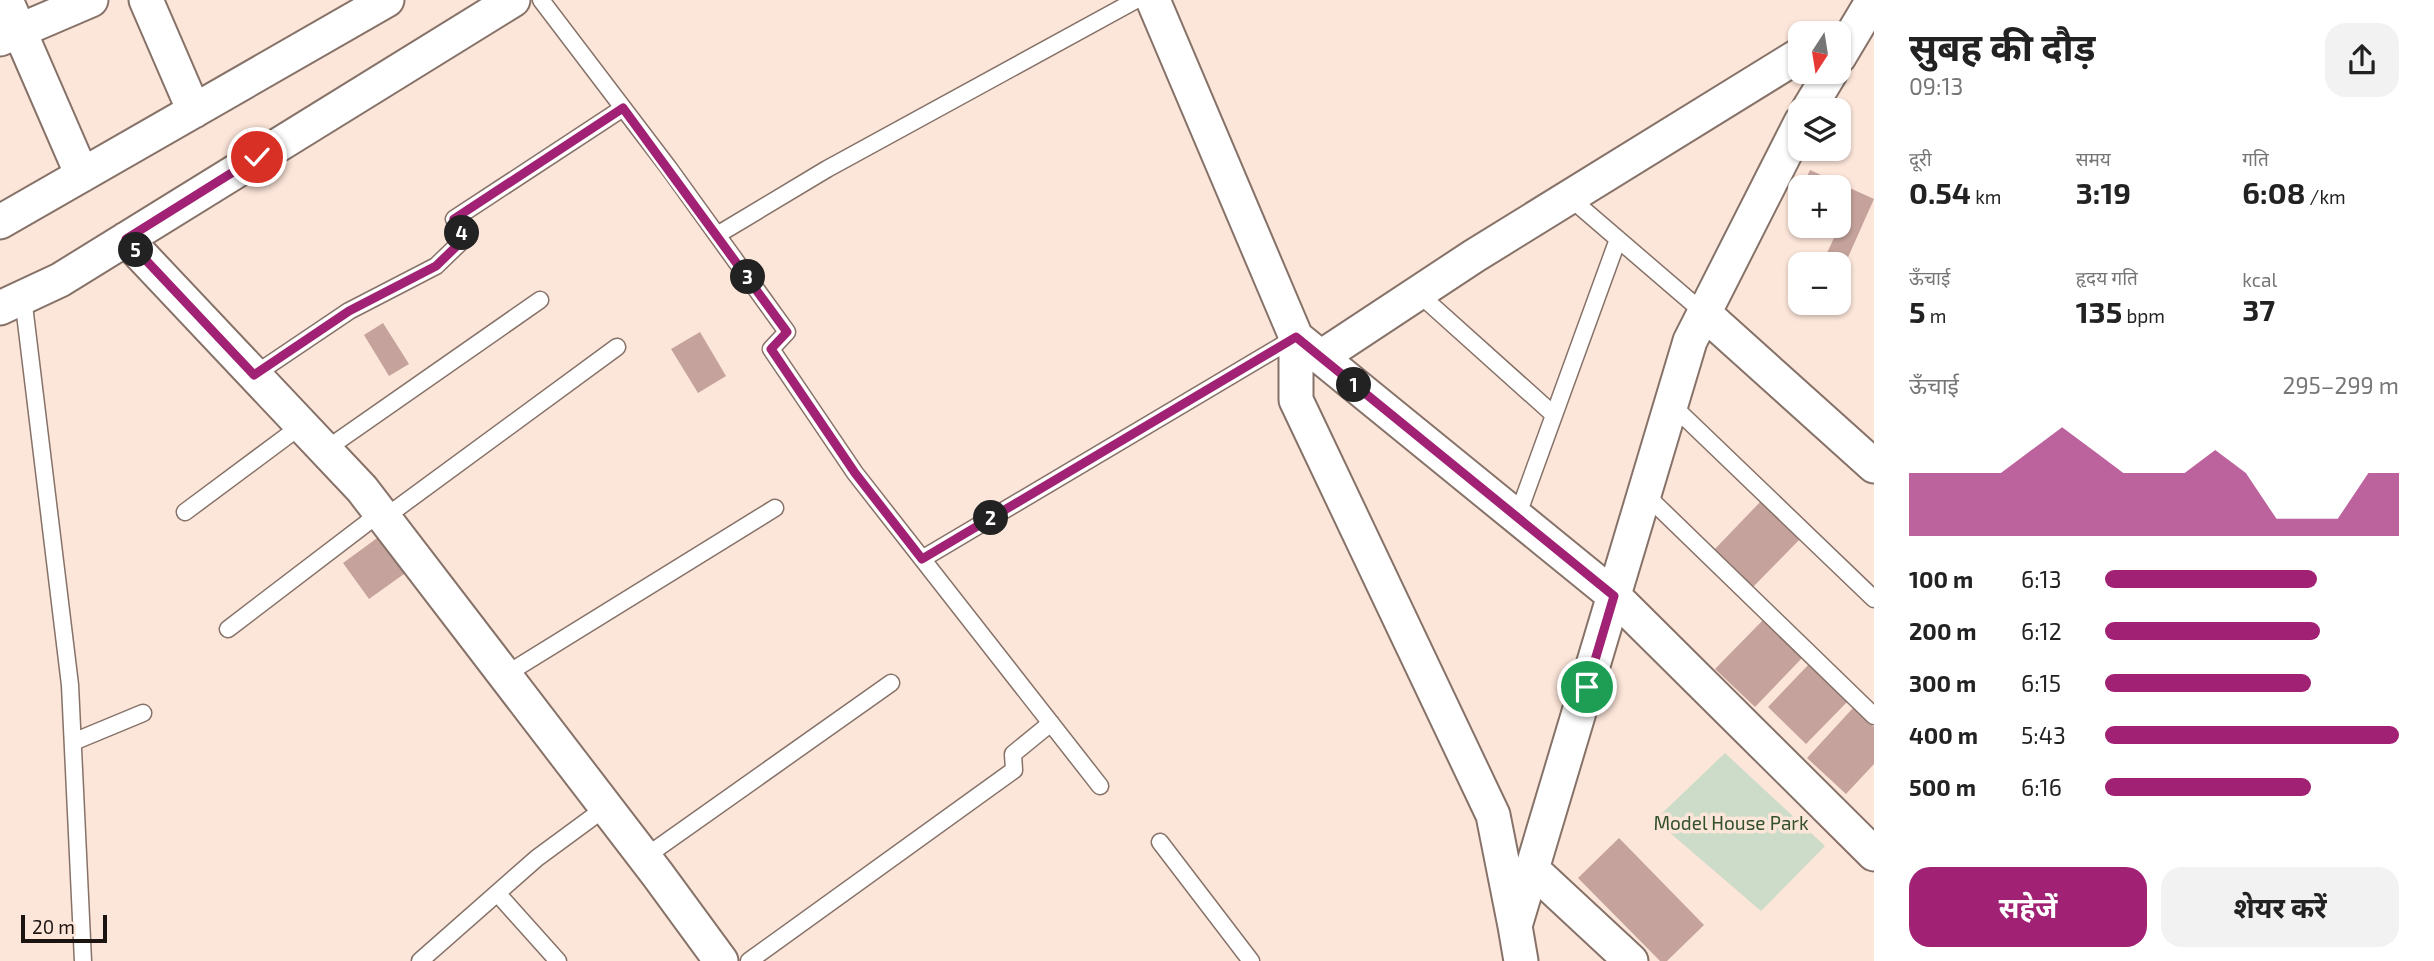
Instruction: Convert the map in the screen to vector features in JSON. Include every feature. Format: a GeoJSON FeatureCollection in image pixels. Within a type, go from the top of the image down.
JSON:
{"type":"FeatureCollection","features":[{"type":"Feature","properties":{"kind":"street"},"geometry":{"type":"LineString","coordinates":[[6,0],[10,36],[82,175]]}},
{"type":"Feature","properties":{"kind":"street"},"geometry":{"type":"LineString","coordinates":[[10,36],[91,0]]}},
{"type":"Feature","properties":{"kind":"street"},"geometry":{"type":"LineString","coordinates":[[146,0],[194,111]]}},
{"type":"Feature","properties":{"kind":"street"},"geometry":{"type":"LineString","coordinates":[[0,222],[387,0]]}},
{"type":"Feature","properties":{"kind":"street"},"geometry":{"type":"LineString","coordinates":[[11,303],[60,280],[513,0]]}},
{"type":"Feature","properties":{"kind":"street"},"geometry":{"type":"LineString","coordinates":[[1153,0],[1308,347],[1614,596],[1874,854]]}},
{"type":"Feature","properties":{"kind":"street"},"geometry":{"type":"LineString","coordinates":[[1852,37],[1872,5]]}},
{"type":"Feature","properties":{"kind":"street"},"geometry":{"type":"LineString","coordinates":[[1308,347],[1418,293],[1788,62]]}},
{"type":"Feature","properties":{"kind":"street"},"geometry":{"type":"LineString","coordinates":[[1515,926],[1690,341],[1788,148]]}},
{"type":"Feature","properties":{"kind":"street"},"geometry":{"type":"LineString","coordinates":[[126,239],[362,489],[645,857],[721,961]]}},
{"type":"Feature","properties":{"kind":"street"},"geometry":{"type":"LineString","coordinates":[[1704,313],[1874,466]]}},
{"type":"Feature","properties":{"kind":"street"},"geometry":{"type":"LineString","coordinates":[[1308,347],[1296,400],[1493,815],[1521,961]]}},
{"type":"Feature","properties":{"kind":"street"},"geometry":{"type":"LineString","coordinates":[[1532,869],[1631,961]]}},
{"type":"Feature","properties":{"kind":"lane"},"geometry":{"type":"LineString","coordinates":[[541,0],[787,332],[771,349],[855,473],[1100,786]]}},
{"type":"Feature","properties":{"kind":"lane"},"geometry":{"type":"LineString","coordinates":[[717,235],[827,169],[1136,0]]}},
{"type":"Feature","properties":{"kind":"lane"},"geometry":{"type":"LineString","coordinates":[[254,375],[349,311],[436,266],[465,238],[454,219],[623,108]]}},
{"type":"Feature","properties":{"kind":"lane"},"geometry":{"type":"LineString","coordinates":[[1569,197],[1704,313]]}},
{"type":"Feature","properties":{"kind":"lane"},"geometry":{"type":"LineString","coordinates":[[1517,517],[1618,239]]}},
{"type":"Feature","properties":{"kind":"lane"},"geometry":{"type":"LineString","coordinates":[[1418,293],[1554,415]]}},
{"type":"Feature","properties":{"kind":"lane"},"geometry":{"type":"LineString","coordinates":[[325,450],[540,300]]}},
{"type":"Feature","properties":{"kind":"lane"},"geometry":{"type":"LineString","coordinates":[[11,303],[70,685],[83,961]]}},
{"type":"Feature","properties":{"kind":"lane"},"geometry":{"type":"LineString","coordinates":[[228,629],[617,346]]}},
{"type":"Feature","properties":{"kind":"lane"},"geometry":{"type":"LineString","coordinates":[[922,559],[1308,347]]}},
{"type":"Feature","properties":{"kind":"lane"},"geometry":{"type":"LineString","coordinates":[[1671,404],[1874,599]]}},
{"type":"Feature","properties":{"kind":"lane"},"geometry":{"type":"LineString","coordinates":[[184,512],[302,425]]}},
{"type":"Feature","properties":{"kind":"lane"},"geometry":{"type":"LineString","coordinates":[[1644,493],[1874,716]]}},
{"type":"Feature","properties":{"kind":"lane"},"geometry":{"type":"LineString","coordinates":[[505,675],[775,508]]}},
{"type":"Feature","properties":{"kind":"lane"},"geometry":{"type":"LineString","coordinates":[[645,857],[891,683]]}},
{"type":"Feature","properties":{"kind":"lane"},"geometry":{"type":"LineString","coordinates":[[73,742],[144,713]]}},
{"type":"Feature","properties":{"kind":"lane"},"geometry":{"type":"LineString","coordinates":[[749,961],[1014,770],[1013,754],[1051,723]]}},
{"type":"Feature","properties":{"kind":"lane"},"geometry":{"type":"LineString","coordinates":[[420,961],[537,858],[605,808]]}},
{"type":"Feature","properties":{"kind":"lane"},"geometry":{"type":"LineString","coordinates":[[1160,842],[1251,961]]}},
{"type":"Feature","properties":{"kind":"lane"},"geometry":{"type":"LineString","coordinates":[[497,893],[558,961]]}},
{"type":"Feature","properties":{"kind":"green space","name":"Model House Park"},"geometry":{"type":"Polygon","coordinates":[[[1725,753],[1825,846],[1761,911],[1655,820],[1725,753]]]}},
{"type":"Feature","properties":{"kind":"building"},"geometry":{"type":"Polygon","coordinates":[[[1810,170],[1821,175],[1808,175],[1810,170]]]}},
{"type":"Feature","properties":{"kind":"building"},"geometry":{"type":"Polygon","coordinates":[[[1851,189],[1874,199],[1850,252],[1827,252],[1834,238],[1851,238],[1851,189]]]}},
{"type":"Feature","properties":{"kind":"building"},"geometry":{"type":"Polygon","coordinates":[[[383,323],[409,364],[389,376],[364,335],[383,323]]]}},
{"type":"Feature","properties":{"kind":"building"},"geometry":{"type":"Polygon","coordinates":[[[700,332],[726,376],[698,393],[671,349],[700,332]]]}},
{"type":"Feature","properties":{"kind":"building"},"geometry":{"type":"Polygon","coordinates":[[[1762,500],[1801,538],[1752,588],[1713,551],[1762,500]]]}},
{"type":"Feature","properties":{"kind":"building"},"geometry":{"type":"Polygon","coordinates":[[[384,533],[411,569],[369,599],[343,563],[384,533]]]}},
{"type":"Feature","properties":{"kind":"building"},"geometry":{"type":"Polygon","coordinates":[[[1764,619],[1803,657],[1755,707],[1715,669],[1764,619]]]}},
{"type":"Feature","properties":{"kind":"building"},"geometry":{"type":"Polygon","coordinates":[[[1810,663],[1849,700],[1806,744],[1768,707],[1810,663]]]}},
{"type":"Feature","properties":{"kind":"building"},"geometry":{"type":"Polygon","coordinates":[[[1853,708],[1874,727],[1874,764],[1846,794],[1807,758],[1853,708]]]}},
{"type":"Feature","properties":{"kind":"building"},"geometry":{"type":"Polygon","coordinates":[[[1619,838],[1704,925],[1667,961],[1660,961],[1578,878],[1619,838]]]}},
{"type":"Feature","properties":{"kind":"route"},"geometry":{"type":"LineString","coordinates":[[257,157],[126,239],[254,375],[349,311],[436,266],[465,238],[454,219],[623,108],[787,332],[771,349],[855,473],[922,559],[1296,337],[1614,596],[1587,687]]}}]}
